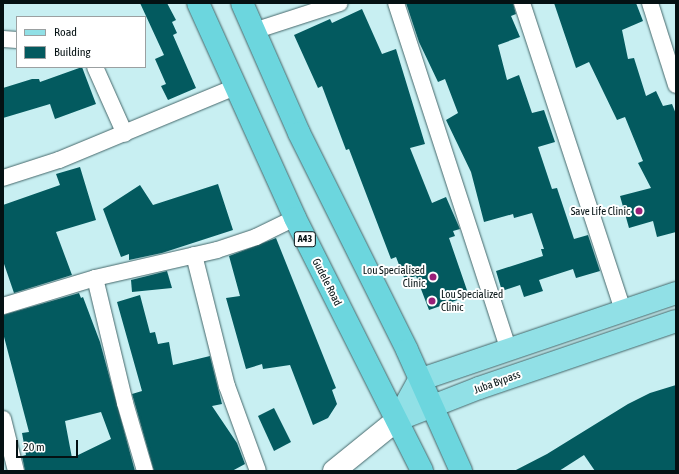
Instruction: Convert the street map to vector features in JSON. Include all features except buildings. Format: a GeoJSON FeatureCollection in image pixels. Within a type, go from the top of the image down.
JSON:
{"type":"FeatureCollection","features":[{"type":"Feature","properties":{"kind":"highway","name":"Gudele Road"},"geometry":{"type":"LineString","coordinates":[[198,3],[234,87],[295,218],[422,471]]}},
{"type":"Feature","properties":{"kind":"highway"},"geometry":{"type":"LineString","coordinates":[[242,3],[299,133],[407,350],[419,380],[461,471]]}},
{"type":"Feature","properties":{"kind":"main road"},"geometry":{"type":"LineString","coordinates":[[397,420],[419,380],[676,292]]}},
{"type":"Feature","properties":{"kind":"main road","name":"Juba Bypass"},"geometry":{"type":"LineString","coordinates":[[334,471],[397,420],[432,408],[479,388],[676,321]]}},
{"type":"Feature","properties":{"kind":"street"},"geometry":{"type":"LineString","coordinates":[[254,31],[340,3]]}},
{"type":"Feature","properties":{"kind":"street"},"geometry":{"type":"LineString","coordinates":[[396,3],[509,350]]}},
{"type":"Feature","properties":{"kind":"street"},"geometry":{"type":"LineString","coordinates":[[522,3],[623,310]]}},
{"type":"Feature","properties":{"kind":"street"},"geometry":{"type":"LineString","coordinates":[[650,3],[676,85]]}},
{"type":"Feature","properties":{"kind":"street"},"geometry":{"type":"LineString","coordinates":[[3,39],[16,40]]}},
{"type":"Feature","properties":{"kind":"street"},"geometry":{"type":"LineString","coordinates":[[95,68],[125,134]]}},
{"type":"Feature","properties":{"kind":"street"},"geometry":{"type":"LineString","coordinates":[[3,178],[59,160],[125,134],[234,87]]}},
{"type":"Feature","properties":{"kind":"street"},"geometry":{"type":"LineString","coordinates":[[3,306],[95,278],[194,255],[256,237],[295,218]]}},
{"type":"Feature","properties":{"kind":"street"},"geometry":{"type":"LineString","coordinates":[[194,255],[227,386],[258,471]]}},
{"type":"Feature","properties":{"kind":"street"},"geometry":{"type":"LineString","coordinates":[[95,278],[125,403],[145,471]]}},
{"type":"Feature","properties":{"kind":"street"},"geometry":{"type":"LineString","coordinates":[[3,419],[16,471]]}},
{"type":"Feature","properties":{"kind":"place","name":"Save Life Clinic"},"geometry":{"type":"Point","coordinates":[639,211]}},
{"type":"Feature","properties":{"kind":"place","name":"Lou Specialised Clinic"},"geometry":{"type":"Point","coordinates":[433,277]}},
{"type":"Feature","properties":{"kind":"place","name":"Lou Specialized Clinic"},"geometry":{"type":"Point","coordinates":[432,301]}}]}
